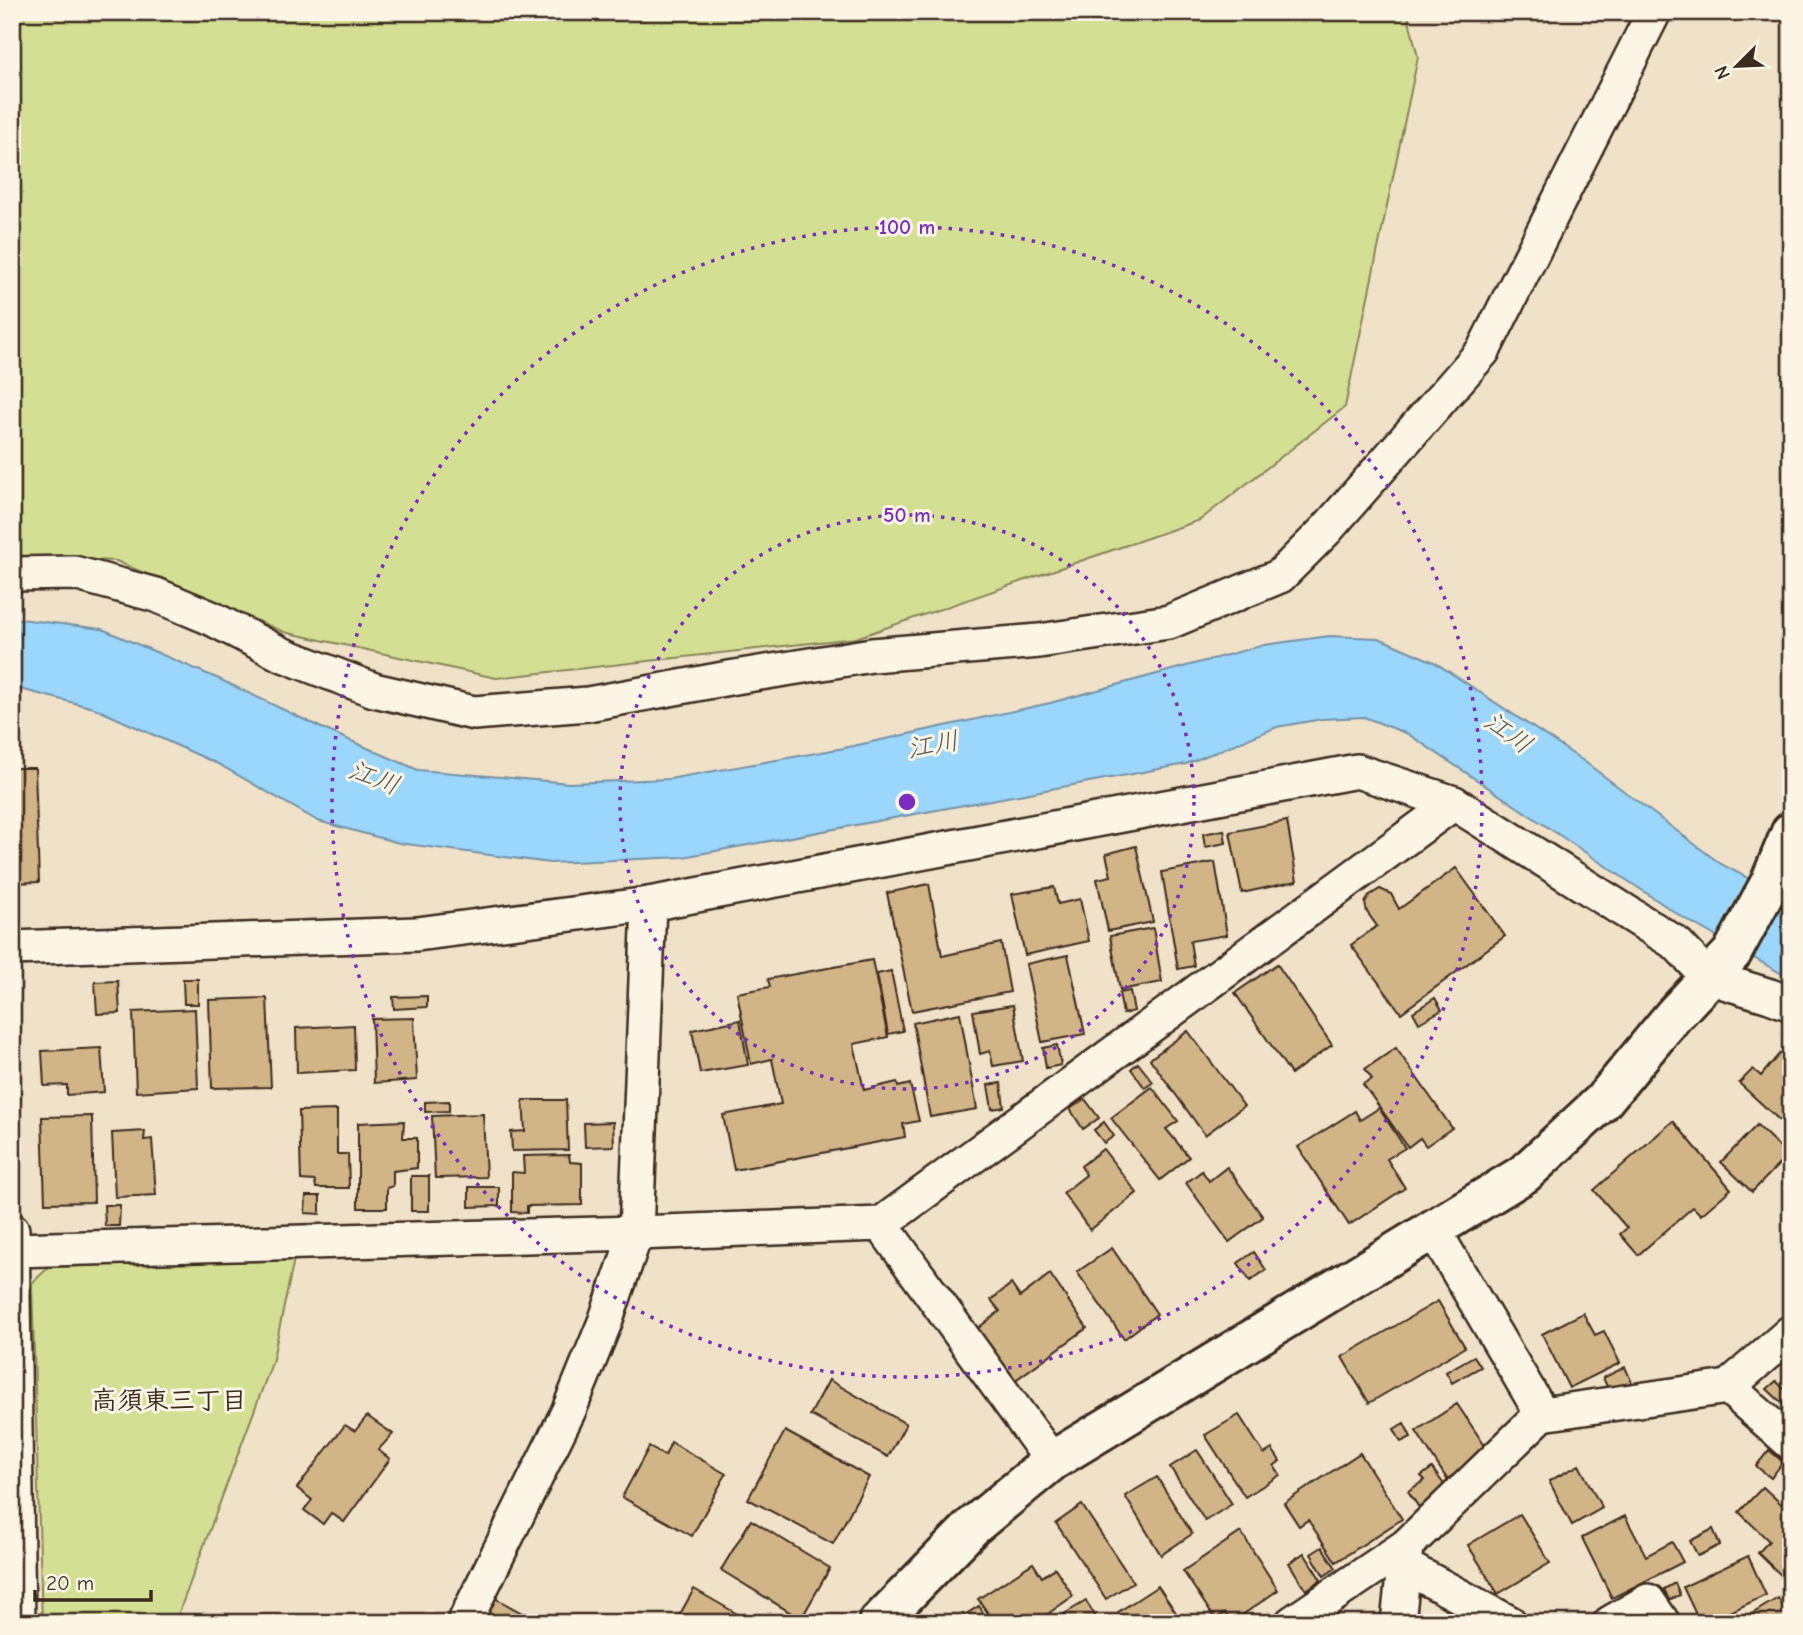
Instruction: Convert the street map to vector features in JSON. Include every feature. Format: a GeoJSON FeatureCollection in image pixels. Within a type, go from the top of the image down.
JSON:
{"type":"FeatureCollection","features":[{"type":"Feature","properties":{"kind":"street"},"geometry":{"type":"LineString","coordinates":[[12,574],[74,573],[156,595],[211,618],[281,654],[374,690],[474,713],[588,704],[872,655],[1039,641],[1169,622],[1280,576],[1326,530],[1483,351],[1654,12]]}},
{"type":"Feature","properties":{"kind":"street"},"geometry":{"type":"LineString","coordinates":[[12,948],[417,934],[649,904],[1357,771],[1454,803],[1677,944],[1720,965],[1770,996],[1791,1004]]}},
{"type":"Feature","properties":{"kind":"street"},"geometry":{"type":"LineString","coordinates":[[12,1250],[881,1224],[1454,803]]}},
{"type":"Feature","properties":{"kind":"street"},"geometry":{"type":"LineString","coordinates":[[883,1621],[972,1527],[1052,1461],[1524,1174],[1602,1102],[1720,965],[1778,882],[1791,832]]}},
{"type":"Feature","properties":{"kind":"street"},"geometry":{"type":"LineString","coordinates":[[464,1623],[569,1410],[605,1322],[635,1233],[649,904]]}},
{"type":"Feature","properties":{"kind":"street"},"geometry":{"type":"LineString","coordinates":[[881,1224],[1052,1461]]}},
{"type":"Feature","properties":{"kind":"street"},"geometry":{"type":"LineString","coordinates":[[12,1228],[18,1623]]}},
{"type":"Feature","properties":{"kind":"street"},"geometry":{"type":"LineString","coordinates":[[1433,1230],[1542,1413]]}},
{"type":"Feature","properties":{"kind":"street"},"geometry":{"type":"LineString","coordinates":[[1292,1623],[1405,1556],[1542,1413],[1728,1387],[1791,1332]]}},
{"type":"Feature","properties":{"kind":"street"},"geometry":{"type":"LineString","coordinates":[[1728,1387],[1791,1443]]}},
{"type":"Feature","properties":{"kind":"street"},"geometry":{"type":"LineString","coordinates":[[1398,1623],[1405,1556]]}},
{"type":"Feature","properties":{"kind":"street"},"geometry":{"type":"LineString","coordinates":[[1405,1556],[1510,1623]]}},
{"type":"Feature","properties":{"kind":"street"},"geometry":{"type":"LineString","coordinates":[[1610,1623],[1648,1601],[1663,1623]]}},
{"type":"Feature","properties":{"kind":"green space"},"geometry":{"type":"Polygon","coordinates":[[[12,12],[1407,12],[1418,57],[1345,407],[1200,520],[856,638],[496,678],[284,632],[116,561],[12,556],[12,12]]]}},
{"type":"Feature","properties":{"kind":"green space"},"geometry":{"type":"Polygon","coordinates":[[[294,1259],[272,1363],[175,1623],[42,1623],[32,1283],[49,1267],[294,1259]]]}},
{"type":"Feature","properties":{"kind":"water","name":"江川"},"geometry":{"type":"Polygon","coordinates":[[[12,618],[102,629],[418,770],[569,783],[669,779],[844,748],[1050,703],[1264,645],[1329,636],[1379,638],[1434,662],[1585,762],[1721,864],[1791,901],[1791,979],[1682,917],[1408,734],[1364,717],[1322,719],[1277,727],[1186,764],[683,857],[550,863],[399,843],[318,821],[220,765],[94,708],[12,687],[12,618]]]}},
{"type":"Feature","properties":{"kind":"building"},"geometry":{"type":"Polygon","coordinates":[[[12,768],[35,768],[39,882],[12,883],[12,768]]]}},
{"type":"Feature","properties":{"kind":"building"},"geometry":{"type":"Polygon","coordinates":[[[1287,821],[1297,881],[1242,893],[1230,832],[1287,821]]]}},
{"type":"Feature","properties":{"kind":"building"},"geometry":{"type":"Polygon","coordinates":[[[1224,830],[1226,843],[1205,847],[1203,834],[1224,830]]]}},
{"type":"Feature","properties":{"kind":"building"},"geometry":{"type":"Polygon","coordinates":[[[1136,846],[1153,922],[1108,931],[1097,879],[1111,876],[1106,854],[1136,846]]]}},
{"type":"Feature","properties":{"kind":"building"},"geometry":{"type":"Polygon","coordinates":[[[1215,862],[1227,935],[1190,941],[1194,966],[1178,969],[1162,872],[1215,862]]]}},
{"type":"Feature","properties":{"kind":"building"},"geometry":{"type":"Polygon","coordinates":[[[1456,868],[1505,936],[1401,1013],[1351,945],[1377,926],[1367,912],[1365,903],[1370,895],[1380,889],[1391,894],[1399,909],[1456,868]]]}},
{"type":"Feature","properties":{"kind":"building"},"geometry":{"type":"Polygon","coordinates":[[[929,884],[942,956],[1001,943],[1010,992],[912,1011],[887,893],[929,884]]]}},
{"type":"Feature","properties":{"kind":"building"},"geometry":{"type":"Polygon","coordinates":[[[1054,887],[1058,904],[1080,899],[1089,941],[1025,955],[1012,894],[1054,887]]]}},
{"type":"Feature","properties":{"kind":"building"},"geometry":{"type":"Polygon","coordinates":[[[1153,928],[1162,982],[1120,990],[1110,936],[1153,928]]]}},
{"type":"Feature","properties":{"kind":"building"},"geometry":{"type":"Polygon","coordinates":[[[1068,955],[1085,1034],[1042,1042],[1026,964],[1068,955]]]}},
{"type":"Feature","properties":{"kind":"building"},"geometry":{"type":"Polygon","coordinates":[[[872,960],[888,1037],[854,1044],[864,1090],[897,1082],[898,1087],[910,1084],[919,1121],[903,1124],[905,1137],[734,1170],[723,1115],[781,1104],[772,1059],[751,1064],[737,993],[770,987],[768,979],[872,960]]]}},
{"type":"Feature","properties":{"kind":"building"},"geometry":{"type":"Polygon","coordinates":[[[1277,964],[1332,1045],[1291,1074],[1235,993],[1277,964]]]}},
{"type":"Feature","properties":{"kind":"building"},"geometry":{"type":"Polygon","coordinates":[[[891,971],[903,1031],[888,1034],[877,974],[891,971]]]}},
{"type":"Feature","properties":{"kind":"building"},"geometry":{"type":"Polygon","coordinates":[[[183,979],[198,979],[198,1004],[184,1004],[183,979]]]}},
{"type":"Feature","properties":{"kind":"building"},"geometry":{"type":"Polygon","coordinates":[[[118,981],[120,1013],[97,1014],[95,982],[118,981]]]}},
{"type":"Feature","properties":{"kind":"building"},"geometry":{"type":"Polygon","coordinates":[[[1130,991],[1134,1011],[1123,1014],[1119,993],[1130,991]]]}},
{"type":"Feature","properties":{"kind":"building"},"geometry":{"type":"Polygon","coordinates":[[[427,996],[427,1007],[394,1009],[393,997],[427,996]]]}},
{"type":"Feature","properties":{"kind":"building"},"geometry":{"type":"Polygon","coordinates":[[[267,998],[271,1087],[212,1088],[209,1000],[267,998]]]}},
{"type":"Feature","properties":{"kind":"building"},"geometry":{"type":"Polygon","coordinates":[[[1435,998],[1442,1010],[1419,1023],[1413,1012],[1435,998]]]}},
{"type":"Feature","properties":{"kind":"building"},"geometry":{"type":"Polygon","coordinates":[[[1013,1005],[1023,1061],[993,1066],[990,1051],[980,1054],[973,1011],[1013,1005]]]}},
{"type":"Feature","properties":{"kind":"building"},"geometry":{"type":"Polygon","coordinates":[[[195,1009],[198,1088],[136,1092],[133,1012],[195,1009]]]}},
{"type":"Feature","properties":{"kind":"building"},"geometry":{"type":"Polygon","coordinates":[[[960,1013],[977,1109],[930,1117],[913,1023],[960,1013]]]}},
{"type":"Feature","properties":{"kind":"building"},"geometry":{"type":"Polygon","coordinates":[[[414,1018],[417,1080],[374,1083],[372,1019],[414,1018]]]}},
{"type":"Feature","properties":{"kind":"building"},"geometry":{"type":"Polygon","coordinates":[[[740,1020],[748,1065],[700,1073],[692,1030],[740,1020]]]}},
{"type":"Feature","properties":{"kind":"building"},"geometry":{"type":"Polygon","coordinates":[[[354,1025],[355,1070],[297,1073],[296,1028],[354,1025]]]}},
{"type":"Feature","properties":{"kind":"building"},"geometry":{"type":"Polygon","coordinates":[[[1188,1031],[1244,1106],[1205,1135],[1150,1059],[1188,1031]]]}},
{"type":"Feature","properties":{"kind":"building"},"geometry":{"type":"Polygon","coordinates":[[[1057,1045],[1061,1065],[1046,1068],[1043,1048],[1057,1045]]]}},
{"type":"Feature","properties":{"kind":"building"},"geometry":{"type":"Polygon","coordinates":[[[101,1048],[104,1092],[67,1095],[67,1085],[44,1086],[42,1051],[101,1048]]]}},
{"type":"Feature","properties":{"kind":"building"},"geometry":{"type":"Polygon","coordinates":[[[1396,1048],[1452,1128],[1426,1146],[1420,1138],[1408,1147],[1363,1084],[1372,1079],[1365,1069],[1396,1048]]]}},
{"type":"Feature","properties":{"kind":"building"},"geometry":{"type":"Polygon","coordinates":[[[1780,1053],[1791,1063],[1791,1131],[1739,1083],[1753,1069],[1761,1076],[1780,1053]]]}},
{"type":"Feature","properties":{"kind":"building"},"geometry":{"type":"Polygon","coordinates":[[[1138,1063],[1153,1082],[1145,1088],[1131,1069],[1138,1063]]]}},
{"type":"Feature","properties":{"kind":"building"},"geometry":{"type":"Polygon","coordinates":[[[1001,1083],[1004,1107],[992,1109],[988,1085],[1001,1083]]]}},
{"type":"Feature","properties":{"kind":"building"},"geometry":{"type":"Polygon","coordinates":[[[1152,1087],[1178,1121],[1166,1129],[1189,1157],[1160,1180],[1111,1118],[1152,1087]]]}},
{"type":"Feature","properties":{"kind":"building"},"geometry":{"type":"Polygon","coordinates":[[[1085,1099],[1099,1118],[1083,1129],[1070,1109],[1085,1099]]]}},
{"type":"Feature","properties":{"kind":"building"},"geometry":{"type":"Polygon","coordinates":[[[523,1100],[566,1100],[568,1150],[512,1151],[511,1132],[525,1131],[523,1100]]]}},
{"type":"Feature","properties":{"kind":"building"},"geometry":{"type":"Polygon","coordinates":[[[449,1101],[449,1111],[425,1112],[425,1102],[449,1101]]]}},
{"type":"Feature","properties":{"kind":"building"},"geometry":{"type":"Polygon","coordinates":[[[1379,1108],[1405,1148],[1387,1159],[1405,1188],[1349,1225],[1298,1147],[1355,1111],[1360,1120],[1379,1108]]]}},
{"type":"Feature","properties":{"kind":"building"},"geometry":{"type":"Polygon","coordinates":[[[337,1110],[337,1154],[348,1154],[349,1188],[316,1188],[315,1181],[301,1180],[299,1111],[337,1110]]]}},
{"type":"Feature","properties":{"kind":"building"},"geometry":{"type":"Polygon","coordinates":[[[483,1114],[486,1177],[435,1178],[432,1116],[483,1114]]]}},
{"type":"Feature","properties":{"kind":"building"},"geometry":{"type":"Polygon","coordinates":[[[92,1116],[94,1202],[45,1203],[42,1117],[92,1116]]]}},
{"type":"Feature","properties":{"kind":"building"},"geometry":{"type":"Polygon","coordinates":[[[404,1121],[403,1138],[417,1138],[417,1168],[393,1171],[393,1186],[387,1188],[387,1208],[358,1208],[358,1123],[404,1121]]]}},
{"type":"Feature","properties":{"kind":"building"},"geometry":{"type":"Polygon","coordinates":[[[1673,1121],[1731,1189],[1701,1215],[1693,1207],[1638,1255],[1620,1234],[1627,1228],[1594,1190],[1673,1121]]]}},
{"type":"Feature","properties":{"kind":"building"},"geometry":{"type":"Polygon","coordinates":[[[613,1122],[614,1146],[585,1147],[584,1123],[613,1122]]]}},
{"type":"Feature","properties":{"kind":"building"},"geometry":{"type":"Polygon","coordinates":[[[1104,1122],[1114,1136],[1104,1143],[1094,1130],[1104,1122]]]}},
{"type":"Feature","properties":{"kind":"building"},"geometry":{"type":"Polygon","coordinates":[[[1757,1125],[1788,1155],[1752,1192],[1721,1162],[1757,1125]]]}},
{"type":"Feature","properties":{"kind":"building"},"geometry":{"type":"Polygon","coordinates":[[[145,1131],[144,1140],[152,1139],[156,1195],[115,1197],[112,1133],[145,1131]]]}},
{"type":"Feature","properties":{"kind":"building"},"geometry":{"type":"Polygon","coordinates":[[[1103,1149],[1137,1193],[1090,1230],[1063,1193],[1086,1175],[1081,1166],[1103,1149]]]}},
{"type":"Feature","properties":{"kind":"building"},"geometry":{"type":"Polygon","coordinates":[[[569,1155],[570,1162],[582,1163],[582,1205],[527,1206],[527,1213],[512,1212],[512,1172],[524,1173],[523,1156],[569,1155]]]}},
{"type":"Feature","properties":{"kind":"building"},"geometry":{"type":"Polygon","coordinates":[[[1227,1167],[1263,1217],[1229,1242],[1186,1183],[1202,1171],[1209,1181],[1227,1167]]]}},
{"type":"Feature","properties":{"kind":"building"},"geometry":{"type":"Polygon","coordinates":[[[411,1176],[429,1176],[429,1211],[411,1211],[411,1176]]]}},
{"type":"Feature","properties":{"kind":"building"},"geometry":{"type":"Polygon","coordinates":[[[469,1187],[499,1187],[499,1206],[469,1207],[469,1187]]]}},
{"type":"Feature","properties":{"kind":"building"},"geometry":{"type":"Polygon","coordinates":[[[306,1196],[320,1196],[320,1214],[305,1213],[306,1196]]]}},
{"type":"Feature","properties":{"kind":"building"},"geometry":{"type":"Polygon","coordinates":[[[104,1205],[120,1205],[119,1226],[105,1226],[104,1205]]]}},
{"type":"Feature","properties":{"kind":"building"},"geometry":{"type":"Polygon","coordinates":[[[1112,1248],[1157,1314],[1124,1339],[1077,1272],[1112,1248]]]}},
{"type":"Feature","properties":{"kind":"building"},"geometry":{"type":"Polygon","coordinates":[[[1254,1252],[1266,1270],[1250,1281],[1238,1263],[1254,1252]]]}},
{"type":"Feature","properties":{"kind":"building"},"geometry":{"type":"Polygon","coordinates":[[[1050,1274],[1087,1328],[1010,1384],[973,1332],[1000,1311],[991,1300],[1011,1284],[1020,1297],[1050,1274]]]}},
{"type":"Feature","properties":{"kind":"building"},"geometry":{"type":"Polygon","coordinates":[[[1438,1301],[1465,1347],[1369,1403],[1342,1357],[1438,1301]]]}},
{"type":"Feature","properties":{"kind":"building"},"geometry":{"type":"Polygon","coordinates":[[[1583,1313],[1595,1335],[1604,1331],[1620,1363],[1569,1388],[1542,1334],[1583,1313]]]}},
{"type":"Feature","properties":{"kind":"building"},"geometry":{"type":"Polygon","coordinates":[[[1474,1356],[1481,1367],[1452,1383],[1446,1372],[1474,1356]]]}},
{"type":"Feature","properties":{"kind":"building"},"geometry":{"type":"Polygon","coordinates":[[[1625,1367],[1634,1387],[1612,1397],[1603,1378],[1625,1367]]]}},
{"type":"Feature","properties":{"kind":"building"},"geometry":{"type":"Polygon","coordinates":[[[829,1380],[906,1424],[888,1457],[810,1415],[829,1380]]]}},
{"type":"Feature","properties":{"kind":"building"},"geometry":{"type":"Polygon","coordinates":[[[1776,1381],[1791,1396],[1785,1406],[1767,1389],[1776,1381]]]}},
{"type":"Feature","properties":{"kind":"building"},"geometry":{"type":"Polygon","coordinates":[[[1457,1404],[1489,1452],[1447,1479],[1416,1431],[1457,1404]]]}},
{"type":"Feature","properties":{"kind":"building"},"geometry":{"type":"Polygon","coordinates":[[[1239,1415],[1264,1454],[1272,1449],[1280,1461],[1274,1466],[1280,1475],[1245,1497],[1205,1435],[1239,1415]]]}},
{"type":"Feature","properties":{"kind":"building"},"geometry":{"type":"Polygon","coordinates":[[[367,1416],[393,1434],[378,1450],[390,1459],[344,1522],[331,1513],[323,1524],[304,1510],[312,1500],[297,1488],[345,1425],[355,1431],[367,1416]]]}},
{"type":"Feature","properties":{"kind":"building"},"geometry":{"type":"Polygon","coordinates":[[[1404,1423],[1411,1437],[1401,1442],[1394,1429],[1404,1423]]]}},
{"type":"Feature","properties":{"kind":"building"},"geometry":{"type":"Polygon","coordinates":[[[785,1431],[869,1477],[833,1544],[748,1499],[785,1431]]]}},
{"type":"Feature","properties":{"kind":"building"},"geometry":{"type":"Polygon","coordinates":[[[671,1442],[726,1474],[692,1536],[622,1497],[649,1447],[665,1456],[671,1442]]]}},
{"type":"Feature","properties":{"kind":"building"},"geometry":{"type":"Polygon","coordinates":[[[1197,1450],[1232,1504],[1205,1521],[1170,1467],[1197,1450]]]}},
{"type":"Feature","properties":{"kind":"building"},"geometry":{"type":"Polygon","coordinates":[[[1769,1450],[1783,1462],[1771,1478],[1756,1466],[1769,1450]]]}},
{"type":"Feature","properties":{"kind":"building"},"geometry":{"type":"Polygon","coordinates":[[[1360,1453],[1402,1519],[1336,1562],[1308,1520],[1299,1526],[1284,1503],[1360,1453]]]}},
{"type":"Feature","properties":{"kind":"building"},"geometry":{"type":"Polygon","coordinates":[[[1579,1465],[1602,1508],[1572,1525],[1549,1481],[1579,1465]]]}},
{"type":"Feature","properties":{"kind":"building"},"geometry":{"type":"Polygon","coordinates":[[[1432,1468],[1448,1490],[1420,1509],[1408,1491],[1425,1480],[1421,1476],[1432,1468]]]}},
{"type":"Feature","properties":{"kind":"building"},"geometry":{"type":"Polygon","coordinates":[[[1157,1477],[1192,1534],[1161,1555],[1125,1496],[1157,1477]]]}},
{"type":"Feature","properties":{"kind":"building"},"geometry":{"type":"Polygon","coordinates":[[[1763,1487],[1791,1513],[1791,1585],[1758,1553],[1769,1541],[1739,1512],[1763,1487]]]}},
{"type":"Feature","properties":{"kind":"building"},"geometry":{"type":"Polygon","coordinates":[[[1082,1505],[1133,1582],[1106,1599],[1056,1523],[1082,1505]]]}},
{"type":"Feature","properties":{"kind":"building"},"geometry":{"type":"Polygon","coordinates":[[[1520,1514],[1550,1563],[1498,1594],[1468,1545],[1520,1514]]]}},
{"type":"Feature","properties":{"kind":"building"},"geometry":{"type":"Polygon","coordinates":[[[1625,1516],[1646,1556],[1672,1542],[1683,1562],[1612,1598],[1582,1538],[1625,1516]]]}},
{"type":"Feature","properties":{"kind":"building"},"geometry":{"type":"Polygon","coordinates":[[[751,1520],[830,1568],[801,1619],[721,1570],[751,1520]]]}},
{"type":"Feature","properties":{"kind":"building"},"geometry":{"type":"Polygon","coordinates":[[[1713,1529],[1720,1545],[1698,1556],[1690,1541],[1713,1529]]]}},
{"type":"Feature","properties":{"kind":"building"},"geometry":{"type":"Polygon","coordinates":[[[1241,1532],[1278,1590],[1231,1623],[1225,1613],[1215,1619],[1183,1571],[1241,1532]]]}},
{"type":"Feature","properties":{"kind":"building"},"geometry":{"type":"Polygon","coordinates":[[[1322,1547],[1336,1568],[1324,1576],[1311,1554],[1322,1547]]]}},
{"type":"Feature","properties":{"kind":"building"},"geometry":{"type":"Polygon","coordinates":[[[1304,1553],[1321,1580],[1306,1590],[1289,1563],[1304,1553]]]}},
{"type":"Feature","properties":{"kind":"building"},"geometry":{"type":"Polygon","coordinates":[[[1748,1556],[1766,1595],[1707,1623],[1700,1623],[1683,1587],[1748,1556]]]}},
{"type":"Feature","properties":{"kind":"building"},"geometry":{"type":"Polygon","coordinates":[[[1033,1563],[1042,1577],[1055,1568],[1073,1596],[1035,1623],[995,1623],[978,1599],[1033,1563]]]}},
{"type":"Feature","properties":{"kind":"building"},"geometry":{"type":"Polygon","coordinates":[[[1675,1583],[1680,1595],[1669,1600],[1664,1589],[1675,1583]]]}},
{"type":"Feature","properties":{"kind":"building"},"geometry":{"type":"Polygon","coordinates":[[[1158,1586],[1183,1623],[1125,1623],[1118,1612],[1158,1586]]]}},
{"type":"Feature","properties":{"kind":"building"},"geometry":{"type":"Polygon","coordinates":[[[694,1589],[741,1616],[737,1623],[675,1623],[694,1589]]]}},
{"type":"Feature","properties":{"kind":"building"},"geometry":{"type":"Polygon","coordinates":[[[495,1598],[540,1623],[481,1623],[495,1598]]]}},
{"type":"Feature","properties":{"kind":"building"},"geometry":{"type":"Polygon","coordinates":[[[1778,1598],[1791,1623],[1737,1623],[1778,1598]]]}},
{"type":"Feature","properties":{"kind":"building"},"geometry":{"type":"Polygon","coordinates":[[[1086,1601],[1099,1622],[1069,1623],[1064,1614],[1086,1601]]]}},
{"type":"Feature","properties":{"kind":"building"},"geometry":{"type":"Polygon","coordinates":[[[979,1606],[988,1623],[952,1623],[979,1606]]]}},
{"type":"Feature","properties":{"kind":"district","name":"高須東三丁目"},"geometry":{"type":"Point","coordinates":[169,1401]}}]}
